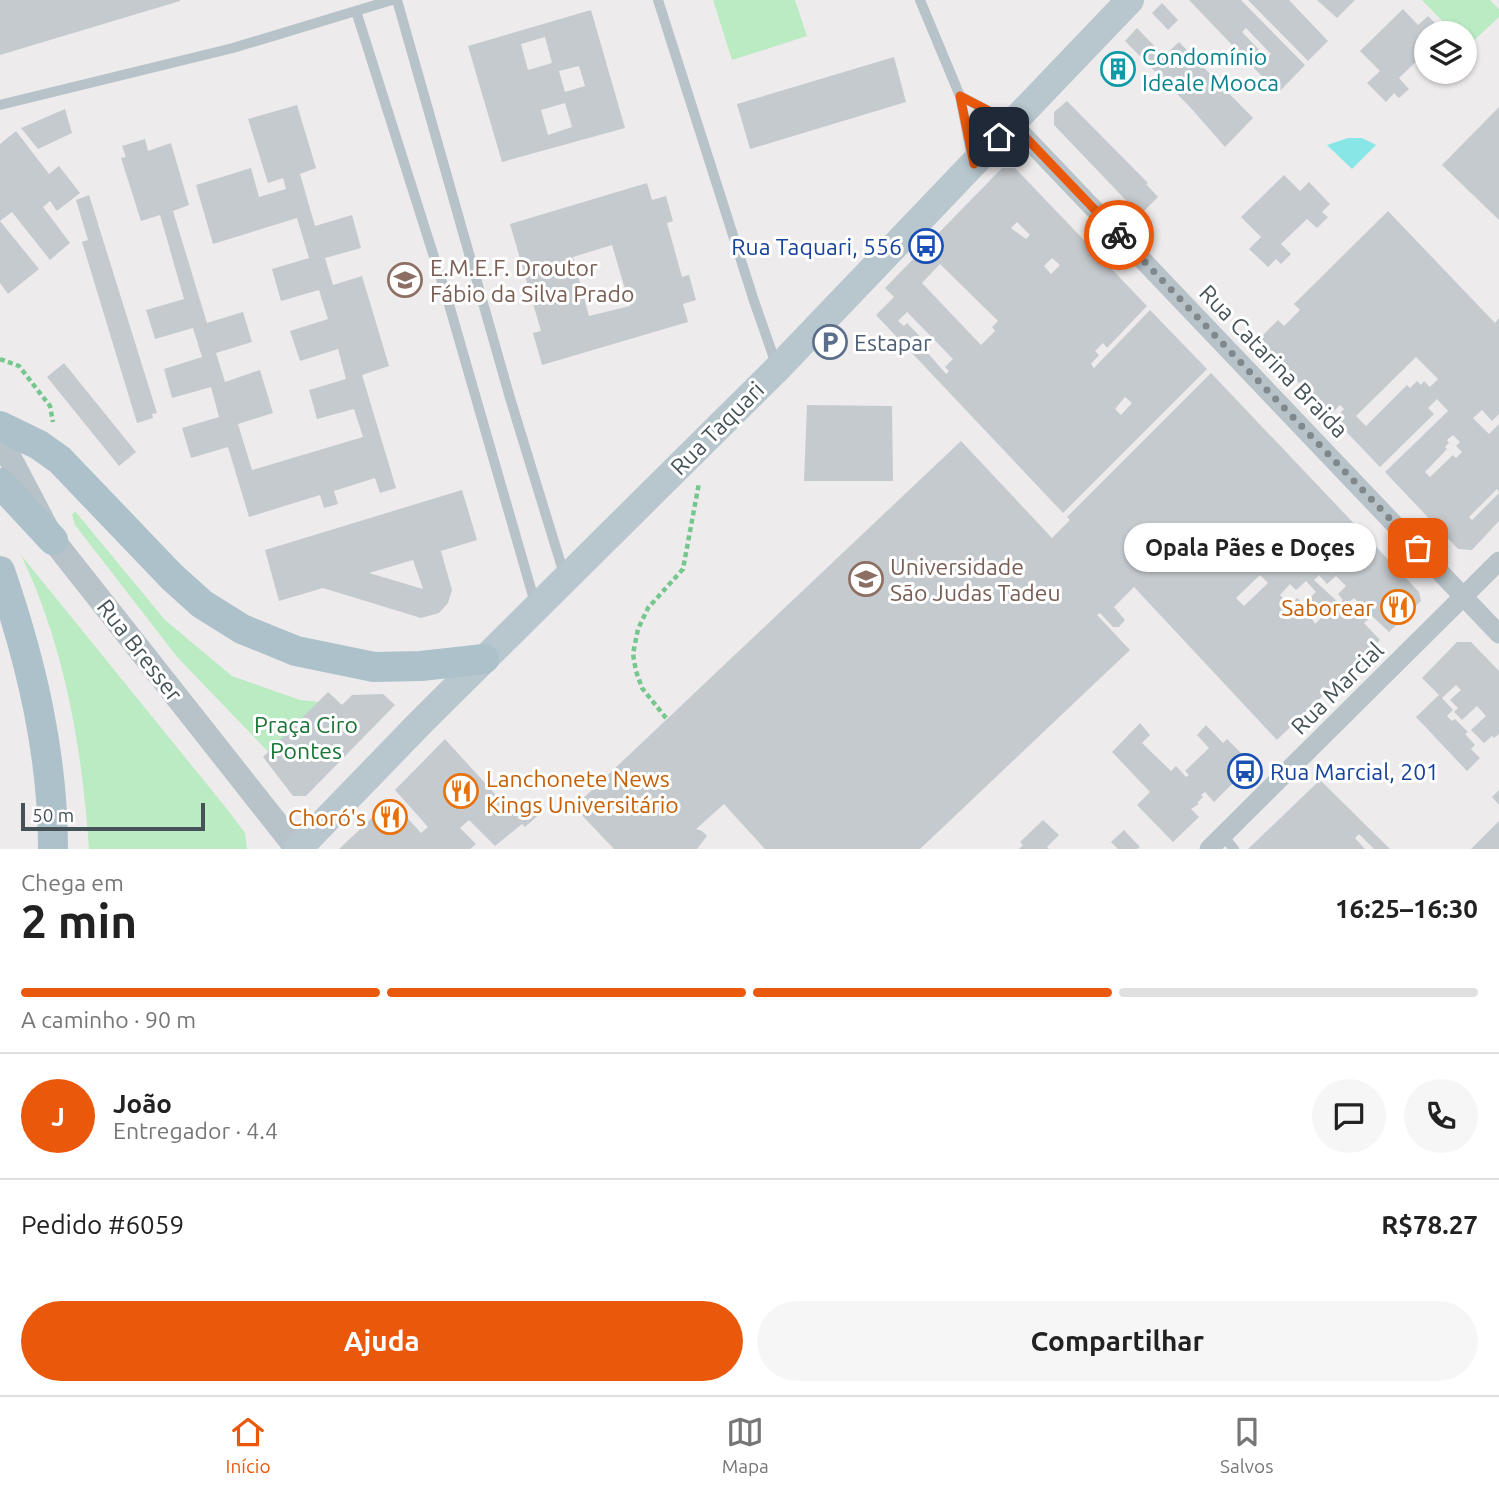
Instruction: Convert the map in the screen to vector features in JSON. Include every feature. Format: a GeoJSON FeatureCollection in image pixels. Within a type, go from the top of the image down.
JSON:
{"type":"FeatureCollection","features":[{"type":"Feature","properties":{"kind":"main road","name":"Rua Taquari"},"geometry":{"type":"LineString","coordinates":[[297,849],[536,606],[778,368],[1130,0]]}},
{"type":"Feature","properties":{"kind":"main road"},"geometry":{"type":"LineString","coordinates":[[0,426],[39,445],[60,460],[172,577],[202,604],[242,629],[296,651],[374,667],[421,666],[484,659]]}},
{"type":"Feature","properties":{"kind":"main road"},"geometry":{"type":"LineString","coordinates":[[0,483],[53,540]]}},
{"type":"Feature","properties":{"kind":"main road"},"geometry":{"type":"LineString","coordinates":[[0,571],[35,689],[47,754],[53,849]]}},
{"type":"Feature","properties":{"kind":"street","name":"Rua Catarina Braida"},"geometry":{"type":"LineString","coordinates":[[1012,123],[1499,634]]}},
{"type":"Feature","properties":{"kind":"street","name":"Rua Bresser"},"geometry":{"type":"LineString","coordinates":[[0,439],[53,540],[297,849]]}},
{"type":"Feature","properties":{"kind":"street","name":"Rua Marcial"},"geometry":{"type":"LineString","coordinates":[[1222,845],[1499,561]]}},
{"type":"Feature","properties":{"kind":"lane"},"geometry":{"type":"LineString","coordinates":[[0,105],[233,48],[395,0],[565,579]]}},
{"type":"Feature","properties":{"kind":"lane"},"geometry":{"type":"LineString","coordinates":[[658,0],[778,368]]}},
{"type":"Feature","properties":{"kind":"lane"},"geometry":{"type":"LineString","coordinates":[[919,0],[960,96],[974,164]]}},
{"type":"Feature","properties":{"kind":"lane"},"geometry":{"type":"LineString","coordinates":[[356,10],[448,301],[536,606]]}},
{"type":"Feature","properties":{"kind":"lane"},"geometry":{"type":"LineString","coordinates":[[960,96],[1012,123]]}},
{"type":"Feature","properties":{"kind":"lane"},"geometry":{"type":"LineString","coordinates":[[448,301],[481,293]]}},
{"type":"Feature","properties":{"kind":"path"},"geometry":{"type":"LineString","coordinates":[[0,359],[19,366],[50,406],[60,460]]}},
{"type":"Feature","properties":{"kind":"path"},"geometry":{"type":"LineString","coordinates":[[666,718],[642,688],[633,654],[638,629],[648,608],[683,569],[708,437]]}},
{"type":"Feature","properties":{"kind":"green space"},"geometry":{"type":"Polygon","coordinates":[[[713,0],[795,0],[807,36],[732,60],[713,0]]]}},
{"type":"Feature","properties":{"kind":"green space"},"geometry":{"type":"Polygon","coordinates":[[[1422,0],[1490,0],[1499,9],[1499,17],[1477,38],[1477,21],[1442,21],[1422,0]]]}},
{"type":"Feature","properties":{"kind":"green space","name":"Praça Ciro Pontes"},"geometry":{"type":"Polygon","coordinates":[[[75,511],[165,620],[232,676],[300,700],[386,709],[305,790],[178,658],[75,525],[72,515],[75,511]]]}},
{"type":"Feature","properties":{"kind":"green space","name":"Praça Ciro Pontes"},"geometry":{"type":"Polygon","coordinates":[[[21,555],[227,809],[245,833],[247,849],[89,849],[82,773],[69,699],[49,626],[21,555]]]}},
{"type":"Feature","properties":{"kind":"water"},"geometry":{"type":"Polygon","coordinates":[[[1348,138],[1362,138],[1376,145],[1352,169],[1327,145],[1348,138]]]}},
{"type":"Feature","properties":{"kind":"building"},"geometry":{"type":"Polygon","coordinates":[[[0,0],[180,0],[180,1],[0,55],[0,0]]]}},
{"type":"Feature","properties":{"kind":"building"},"geometry":{"type":"Polygon","coordinates":[[[1189,0],[1241,0],[1305,65],[1278,93],[1189,0]],[[1246,28],[1242,32],[1267,58],[1271,54],[1246,28]]]}},
{"type":"Feature","properties":{"kind":"building"},"geometry":{"type":"Polygon","coordinates":[[[1248,0],[1289,0],[1328,41],[1308,61],[1248,0]]]}},
{"type":"Feature","properties":{"kind":"building"},"geometry":{"type":"Polygon","coordinates":[[[1317,0],[1355,0],[1337,18],[1317,0]]]}},
{"type":"Feature","properties":{"kind":"building"},"geometry":{"type":"Polygon","coordinates":[[[1162,3],[1178,20],[1168,30],[1152,13],[1162,3]]]}},
{"type":"Feature","properties":{"kind":"building"},"geometry":{"type":"Polygon","coordinates":[[[1403,9],[1414,21],[1414,64],[1399,78],[1409,89],[1399,98],[1394,93],[1386,102],[1367,83],[1380,71],[1360,51],[1403,9]]]}},
{"type":"Feature","properties":{"kind":"building"},"geometry":{"type":"Polygon","coordinates":[[[591,10],[625,128],[502,162],[468,46],[591,10]],[[545,37],[521,44],[528,70],[552,63],[545,37]],[[579,66],[559,71],[565,92],[585,86],[579,66]],[[565,103],[541,110],[548,135],[572,127],[565,103]]]}},
{"type":"Feature","properties":{"kind":"building"},"geometry":{"type":"Polygon","coordinates":[[[1137,28],[1164,56],[1179,42],[1253,118],[1225,147],[1125,41],[1137,28]]]}},
{"type":"Feature","properties":{"kind":"building","name":"Condomínio Ideale Mooca"},"geometry":{"type":"Polygon","coordinates":[[[1124,51],[1136,63],[1112,87],[1100,75],[1124,51]]]}},
{"type":"Feature","properties":{"kind":"building"},"geometry":{"type":"Polygon","coordinates":[[[894,57],[906,102],[750,149],[737,104],[894,57]]]}},
{"type":"Feature","properties":{"kind":"building"},"geometry":{"type":"Polygon","coordinates":[[[1067,101],[1148,183],[1146,184],[1158,197],[1140,215],[1054,125],[1054,112],[1067,101]]]}},
{"type":"Feature","properties":{"kind":"building"},"geometry":{"type":"Polygon","coordinates":[[[297,105],[316,168],[300,174],[315,226],[352,215],[361,248],[325,258],[333,285],[362,276],[389,366],[362,375],[396,488],[380,493],[375,478],[334,491],[338,504],[324,508],[320,495],[249,517],[228,447],[191,458],[182,428],[219,417],[211,387],[172,398],[164,369],[202,357],[193,328],[155,339],[146,310],[184,299],[160,215],[141,221],[121,158],[126,157],[122,146],[145,139],[148,151],[171,143],[189,205],[173,211],[207,323],[243,312],[252,342],[216,353],[225,382],[260,370],[273,413],[238,424],[252,470],[363,437],[354,409],[317,419],[309,390],[346,379],[338,349],[300,361],[290,331],[328,319],[319,290],[281,301],[272,269],[309,258],[297,218],[213,244],[196,185],[251,168],[259,197],[286,189],[283,178],[268,183],[248,119],[297,105]]]}},
{"type":"Feature","properties":{"kind":"building"},"geometry":{"type":"Polygon","coordinates":[[[1499,107],[1499,220],[1442,165],[1499,107]]]}},
{"type":"Feature","properties":{"kind":"building"},"geometry":{"type":"Polygon","coordinates":[[[65,109],[72,133],[38,149],[21,128],[65,109]]]}},
{"type":"Feature","properties":{"kind":"building"},"geometry":{"type":"Polygon","coordinates":[[[16,131],[49,174],[59,166],[80,193],[57,211],[50,201],[43,207],[70,243],[50,260],[12,212],[0,221],[0,144],[16,131]]]}},
{"type":"Feature","properties":{"kind":"building"},"geometry":{"type":"Polygon","coordinates":[[[1002,168],[1015,168],[1147,306],[1107,348],[1103,343],[1095,351],[1099,355],[1091,364],[1094,368],[1150,310],[1207,369],[1063,513],[876,315],[894,297],[885,288],[1002,168]],[[1017,222],[1011,228],[1026,239],[1030,235],[1017,222]],[[1052,258],[1044,266],[1051,274],[1060,265],[1052,258]],[[940,264],[922,283],[981,345],[995,331],[992,327],[998,321],[940,264]],[[907,312],[898,321],[904,326],[907,323],[931,348],[927,352],[946,374],[949,371],[945,367],[953,359],[907,312]],[[1125,397],[1115,409],[1121,415],[1132,403],[1125,397]]]}},
{"type":"Feature","properties":{"kind":"building"},"geometry":{"type":"Polygon","coordinates":[[[1284,175],[1300,191],[1309,182],[1330,204],[1322,212],[1328,217],[1317,228],[1307,219],[1281,244],[1291,254],[1281,264],[1276,259],[1268,267],[1249,249],[1261,237],[1241,217],[1284,175]]]}},
{"type":"Feature","properties":{"kind":"building"},"geometry":{"type":"Polygon","coordinates":[[[647,183],[652,200],[666,196],[673,221],[667,223],[682,277],[689,275],[696,300],[683,304],[688,322],[542,365],[533,333],[541,331],[510,224],[647,183]],[[612,245],[573,257],[589,316],[630,306],[612,245]]]}},
{"type":"Feature","properties":{"kind":"building"},"geometry":{"type":"Polygon","coordinates":[[[89,195],[157,413],[152,414],[153,418],[137,423],[82,242],[88,240],[76,200],[89,195]]]}},
{"type":"Feature","properties":{"kind":"building"},"geometry":{"type":"Polygon","coordinates":[[[1388,211],[1495,323],[1499,318],[1499,414],[1492,421],[1482,410],[1473,418],[1489,434],[1499,424],[1499,492],[1497,489],[1469,517],[1472,520],[1499,493],[1499,521],[1472,550],[1458,549],[1385,472],[1448,411],[1437,399],[1428,408],[1434,414],[1380,467],[1334,419],[1344,409],[1340,405],[1330,415],[1258,340],[1278,320],[1284,326],[1300,310],[1294,304],[1388,211]],[[1416,357],[1356,416],[1366,426],[1407,385],[1410,388],[1417,381],[1421,385],[1424,381],[1430,387],[1438,379],[1416,357]],[[1453,435],[1447,440],[1447,449],[1425,472],[1430,477],[1453,455],[1456,458],[1462,452],[1456,446],[1460,442],[1453,435]]]}},
{"type":"Feature","properties":{"kind":"building"},"geometry":{"type":"Polygon","coordinates":[[[0,221],[39,269],[8,294],[0,283],[0,221]]]}},
{"type":"Feature","properties":{"kind":"building"},"geometry":{"type":"Polygon","coordinates":[[[64,363],[136,452],[119,466],[47,377],[64,363]]]}},
{"type":"Feature","properties":{"kind":"building"},"geometry":{"type":"Polygon","coordinates":[[[1211,373],[1419,592],[1421,601],[1389,632],[1372,616],[1364,623],[1380,640],[1277,740],[1134,587],[1114,607],[1125,620],[1119,627],[1113,627],[1100,613],[1097,615],[1130,650],[920,849],[765,849],[724,804],[696,829],[707,836],[697,849],[614,849],[574,807],[961,441],[1052,538],[1070,520],[1067,517],[1211,373]],[[1323,550],[1309,564],[1313,568],[1327,554],[1323,550]],[[1333,560],[1326,567],[1331,573],[1338,566],[1333,560]],[[1260,575],[1236,598],[1244,606],[1268,583],[1260,575]],[[1319,575],[1314,580],[1339,603],[1343,600],[1338,594],[1346,586],[1336,576],[1327,584],[1319,575]],[[1306,581],[1296,590],[1290,584],[1280,595],[1290,606],[1297,598],[1311,611],[1309,614],[1315,624],[1322,617],[1306,601],[1316,592],[1306,581]],[[1354,598],[1347,604],[1356,614],[1363,607],[1354,598]]]}},
{"type":"Feature","properties":{"kind":"building"},"geometry":{"type":"Polygon","coordinates":[[[807,405],[892,406],[893,481],[804,481],[807,405]]]}},
{"type":"Feature","properties":{"kind":"building"},"geometry":{"type":"Polygon","coordinates":[[[462,490],[477,540],[441,551],[452,590],[448,603],[439,613],[421,618],[323,588],[279,601],[265,550],[462,490]],[[413,560],[369,573],[423,589],[413,560]]]}},
{"type":"Feature","properties":{"kind":"building"},"geometry":{"type":"Polygon","coordinates":[[[1457,642],[1471,642],[1499,671],[1499,734],[1484,743],[1471,730],[1486,716],[1477,706],[1462,720],[1454,712],[1458,708],[1450,700],[1461,690],[1456,685],[1442,698],[1453,710],[1447,716],[1452,721],[1455,719],[1468,732],[1465,734],[1475,745],[1471,749],[1480,758],[1467,771],[1416,717],[1439,695],[1422,678],[1457,642]]]}},
{"type":"Feature","properties":{"kind":"building"},"geometry":{"type":"Polygon","coordinates":[[[328,692],[342,705],[352,695],[383,694],[395,705],[306,796],[293,796],[263,757],[328,692]]]}},
{"type":"Feature","properties":{"kind":"building"},"geometry":{"type":"Polygon","coordinates":[[[1140,723],[1150,735],[1142,743],[1171,771],[1176,766],[1186,777],[1189,775],[1185,771],[1209,748],[1197,735],[1206,725],[1223,743],[1227,739],[1252,764],[1214,802],[1205,792],[1201,795],[1203,797],[1197,803],[1199,804],[1191,809],[1199,817],[1173,842],[1137,805],[1150,792],[1112,752],[1140,723]]]}},
{"type":"Feature","properties":{"kind":"building"},"geometry":{"type":"Polygon","coordinates":[[[445,739],[514,815],[531,799],[543,811],[525,827],[522,824],[495,846],[469,820],[460,828],[476,844],[470,849],[339,849],[391,800],[421,833],[428,827],[395,790],[445,739]]]}},
{"type":"Feature","properties":{"kind":"building"},"geometry":{"type":"Polygon","coordinates":[[[1320,780],[1390,849],[1374,849],[1359,834],[1355,838],[1365,849],[1248,849],[1320,780]]]}},
{"type":"Feature","properties":{"kind":"building"},"geometry":{"type":"Polygon","coordinates":[[[1499,790],[1499,805],[1492,797],[1499,790]]]}},
{"type":"Feature","properties":{"kind":"building"},"geometry":{"type":"Polygon","coordinates":[[[1043,820],[1059,835],[1047,847],[1049,849],[1019,849],[1023,845],[1020,842],[1043,820]]]}},
{"type":"Feature","properties":{"kind":"building"},"geometry":{"type":"Polygon","coordinates":[[[1499,821],[1499,849],[1471,849],[1499,821]]]}},
{"type":"Feature","properties":{"kind":"building"},"geometry":{"type":"Polygon","coordinates":[[[1124,830],[1140,847],[1118,849],[1111,842],[1124,830]]]}},
{"type":"Feature","properties":{"kind":"way so far"},"geometry":{"type":"LineString","coordinates":[[1119,235],[1418,548]]}},
{"type":"Feature","properties":{"kind":"place","name":"Condomínio Ideale Mooca"},"geometry":{"type":"Point","coordinates":[1118,69]}},
{"type":"Feature","properties":{"kind":"place","name":"Rua Taquari, 556"},"geometry":{"type":"Point","coordinates":[926,246]}},
{"type":"Feature","properties":{"kind":"place","name":"E.M.E.F. Droutor Fábio da Silva Prado"},"geometry":{"type":"Point","coordinates":[405,280]}},
{"type":"Feature","properties":{"kind":"place","name":"Estapar"},"geometry":{"type":"Point","coordinates":[830,342]}},
{"type":"Feature","properties":{"kind":"place","name":"Opala Pães e Doçes"},"geometry":{"type":"Point","coordinates":[1418,548]}},
{"type":"Feature","properties":{"kind":"place","name":"Universidade São Judas Tadeu"},"geometry":{"type":"Point","coordinates":[866,579]}},
{"type":"Feature","properties":{"kind":"place","name":"Saborear"},"geometry":{"type":"Point","coordinates":[1398,607]}},
{"type":"Feature","properties":{"kind":"place","name":"Rua Marcial, 201"},"geometry":{"type":"Point","coordinates":[1245,771]}},
{"type":"Feature","properties":{"kind":"place","name":"Lanchonete News Kings Universitário"},"geometry":{"type":"Point","coordinates":[461,791]}},
{"type":"Feature","properties":{"kind":"place","name":"Choró's"},"geometry":{"type":"Point","coordinates":[390,817]}},
{"type":"Feature","properties":{"kind":"route"},"geometry":{"type":"LineString","coordinates":[[999,137],[974,164],[960,96],[1012,123],[1119,235]]}}]}
